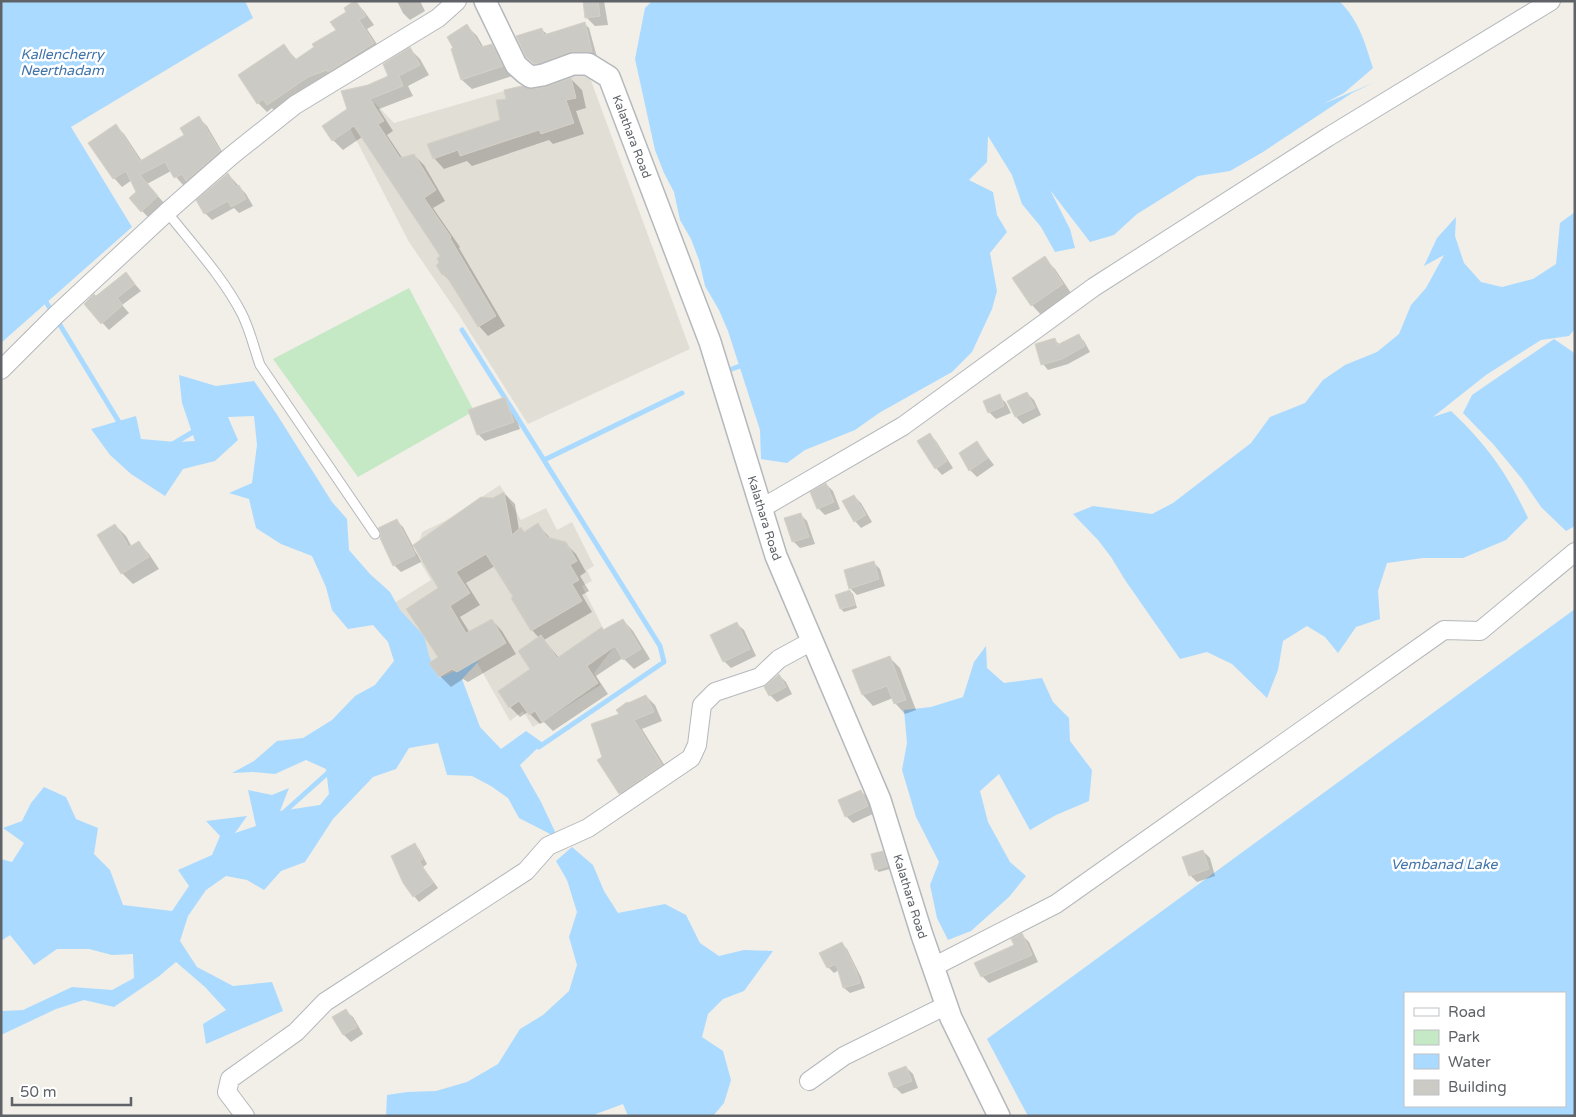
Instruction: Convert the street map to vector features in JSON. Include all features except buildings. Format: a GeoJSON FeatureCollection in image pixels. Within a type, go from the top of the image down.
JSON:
{"type":"FeatureCollection","features":[{"type":"Feature","properties":{"kind":"street"},"geometry":{"type":"LineString","coordinates":[[1,370],[56,315],[167,212],[231,156],[295,105],[438,18],[457,1]]}},
{"type":"Feature","properties":{"kind":"street","name":"Kalathara Road"},"geometry":{"type":"LineString","coordinates":[[485,1],[516,65],[525,73],[531,76],[543,75],[573,64],[588,64],[610,77],[710,342],[776,556],[880,800],[951,1018],[999,1116]]}},
{"type":"Feature","properties":{"kind":"street"},"geometry":{"type":"LineString","coordinates":[[762,508],[903,426],[1094,287],[1328,137],[1551,1]]}},
{"type":"Feature","properties":{"kind":"street"},"geometry":{"type":"LineString","coordinates":[[933,967],[1056,904],[1444,630],[1480,631],[1575,552]]}},
{"type":"Feature","properties":{"kind":"street"},"geometry":{"type":"LineString","coordinates":[[245,1116],[227,1092],[230,1079],[296,1032],[325,1002],[526,871],[548,846],[588,828],[691,758],[697,745],[702,705],[715,692],[760,677],[779,659],[812,641]]}},
{"type":"Feature","properties":{"kind":"street"},"geometry":{"type":"LineString","coordinates":[[809,1080],[844,1056],[947,1005]]}},
{"type":"Feature","properties":{"kind":"lane"},"geometry":{"type":"LineString","coordinates":[[167,212],[219,277],[242,314],[260,365],[375,534]]}},
{"type":"Feature","properties":{"kind":"shaded area"},"geometry":{"type":"Polygon","coordinates":[[[586,67],[690,349],[528,424],[459,315],[409,242],[349,126],[375,103],[394,123],[586,67]]]}},
{"type":"Feature","properties":{"kind":"shaded area"},"geometry":{"type":"Polygon","coordinates":[[[500,485],[521,520],[546,508],[557,530],[572,522],[594,566],[587,570],[592,581],[582,586],[613,648],[594,673],[601,685],[533,727],[523,711],[510,721],[476,661],[442,683],[391,605],[431,580],[416,555],[422,532],[445,521],[500,485]]]}},
{"type":"Feature","properties":{"kind":"green space"},"geometry":{"type":"Polygon","coordinates":[[[409,288],[474,411],[358,477],[273,359],[409,288]]]}},
{"type":"Feature","properties":{"kind":"water","name":"Kallencherry Neerthadam"},"geometry":{"type":"Polygon","coordinates":[[[1,1],[245,1],[253,18],[71,127],[132,227],[1,343],[1,1]]]}},
{"type":"Feature","properties":{"kind":"water"},"geometry":{"type":"Polygon","coordinates":[[[652,1],[1339,1],[1352,16],[1364,41],[1373,68],[1344,93],[1323,104],[1373,83],[1352,93],[1263,152],[1230,171],[1198,176],[1137,214],[1114,235],[1090,242],[1050,190],[1070,229],[1075,248],[1055,252],[1041,227],[1022,204],[1012,175],[988,136],[987,162],[969,180],[993,192],[997,215],[1007,232],[990,253],[997,291],[992,309],[972,352],[952,372],[879,413],[855,430],[805,450],[787,463],[761,459],[760,430],[728,331],[719,310],[705,286],[699,260],[691,239],[680,220],[674,192],[655,150],[635,59],[645,8],[652,1]]]}},
{"type":"Feature","properties":{"kind":"water"},"geometry":{"type":"Polygon","coordinates":[[[1575,212],[1575,329],[1569,336],[1541,340],[1486,375],[1433,417],[1451,411],[1464,424],[1486,448],[1504,473],[1528,518],[1506,540],[1463,558],[1423,558],[1387,563],[1378,591],[1380,619],[1356,627],[1338,653],[1325,637],[1307,626],[1283,641],[1278,670],[1267,698],[1232,664],[1207,652],[1180,659],[1111,557],[1098,540],[1073,514],[1093,506],[1152,514],[1173,503],[1251,443],[1270,417],[1305,403],[1323,380],[1345,365],[1377,352],[1399,334],[1411,305],[1426,288],[1444,255],[1424,266],[1437,238],[1456,217],[1455,236],[1464,263],[1481,282],[1502,287],[1533,279],[1556,264],[1560,223],[1575,212]]]}},
{"type":"Feature","properties":{"kind":"water"},"geometry":{"type":"Polygon","coordinates":[[[1554,339],[1573,352],[1575,356],[1575,526],[1566,531],[1541,507],[1522,479],[1494,445],[1463,413],[1472,395],[1554,339]]]}},
{"type":"Feature","properties":{"kind":"water"},"geometry":{"type":"Polygon","coordinates":[[[179,375],[216,386],[254,381],[332,502],[347,519],[349,550],[370,574],[390,592],[400,610],[424,636],[429,656],[439,678],[480,660],[462,679],[480,727],[501,749],[526,731],[543,743],[520,765],[541,802],[558,838],[519,818],[508,798],[491,786],[472,776],[447,775],[438,743],[409,748],[396,769],[373,777],[333,819],[305,862],[281,871],[264,890],[247,880],[226,876],[206,890],[188,916],[180,941],[197,967],[233,986],[272,982],[283,1011],[206,1044],[203,1024],[226,1010],[205,987],[176,962],[158,977],[114,1007],[84,1000],[56,1009],[1,1035],[1,1009],[3,1011],[23,1010],[72,987],[112,990],[134,978],[133,954],[112,955],[89,949],[57,949],[34,965],[10,935],[1,941],[1,859],[12,862],[24,843],[3,828],[22,821],[31,803],[44,787],[66,797],[76,819],[98,828],[94,854],[110,870],[123,905],[172,911],[189,886],[178,870],[212,855],[220,836],[206,821],[247,816],[235,833],[256,826],[248,790],[272,795],[289,788],[280,811],[320,805],[329,794],[326,769],[306,760],[275,774],[232,773],[254,761],[277,741],[303,738],[332,720],[355,696],[375,685],[394,661],[388,642],[373,625],[348,629],[332,610],[326,587],[312,556],[281,544],[256,528],[249,499],[229,493],[252,483],[257,445],[254,416],[228,417],[238,440],[215,461],[183,469],[165,496],[131,474],[110,455],[91,429],[136,416],[141,439],[176,442],[195,441],[182,403],[179,375]]]}},
{"type":"Feature","properties":{"kind":"water","name":"Vembanad Lake"},"geometry":{"type":"Polygon","coordinates":[[[1575,609],[1575,1116],[1028,1116],[987,1039],[1575,609]]]}},
{"type":"Feature","properties":{"kind":"water"},"geometry":{"type":"Polygon","coordinates":[[[986,646],[987,668],[1004,683],[1042,678],[1053,702],[1069,718],[1070,741],[1092,770],[1089,801],[1056,815],[1030,830],[999,774],[980,791],[988,822],[1010,862],[1026,876],[1009,897],[971,931],[948,940],[937,918],[930,885],[939,862],[916,817],[902,770],[907,743],[904,710],[931,707],[963,697],[974,662],[986,646]]]}},
{"type":"Feature","properties":{"kind":"water"},"geometry":{"type":"Polygon","coordinates":[[[572,847],[593,865],[604,891],[618,913],[665,904],[686,915],[700,943],[719,956],[744,950],[773,951],[744,991],[723,999],[708,1014],[702,1037],[723,1051],[731,1080],[724,1103],[713,1116],[628,1116],[623,1104],[595,1116],[386,1116],[387,1095],[436,1091],[467,1082],[498,1064],[520,1029],[543,1015],[569,991],[577,965],[569,937],[577,912],[567,880],[556,861],[572,847]]]}},
{"type":"Feature","properties":{"kind":"waterway"},"geometry":{"type":"LineString","coordinates":[[43,297],[122,427]]}},
{"type":"Feature","properties":{"kind":"waterway"},"geometry":{"type":"LineString","coordinates":[[462,330],[544,460],[682,393]]}},
{"type":"Feature","properties":{"kind":"waterway"},"geometry":{"type":"LineString","coordinates":[[732,369],[745,364]]}},
{"type":"Feature","properties":{"kind":"waterway"},"geometry":{"type":"LineString","coordinates":[[171,445],[198,429]]}},
{"type":"Feature","properties":{"kind":"waterway"},"geometry":{"type":"LineString","coordinates":[[539,747],[664,662],[660,646],[542,457]]}},
{"type":"Feature","properties":{"kind":"waterway"},"geometry":{"type":"LineString","coordinates":[[282,814],[331,770]]}}]}
